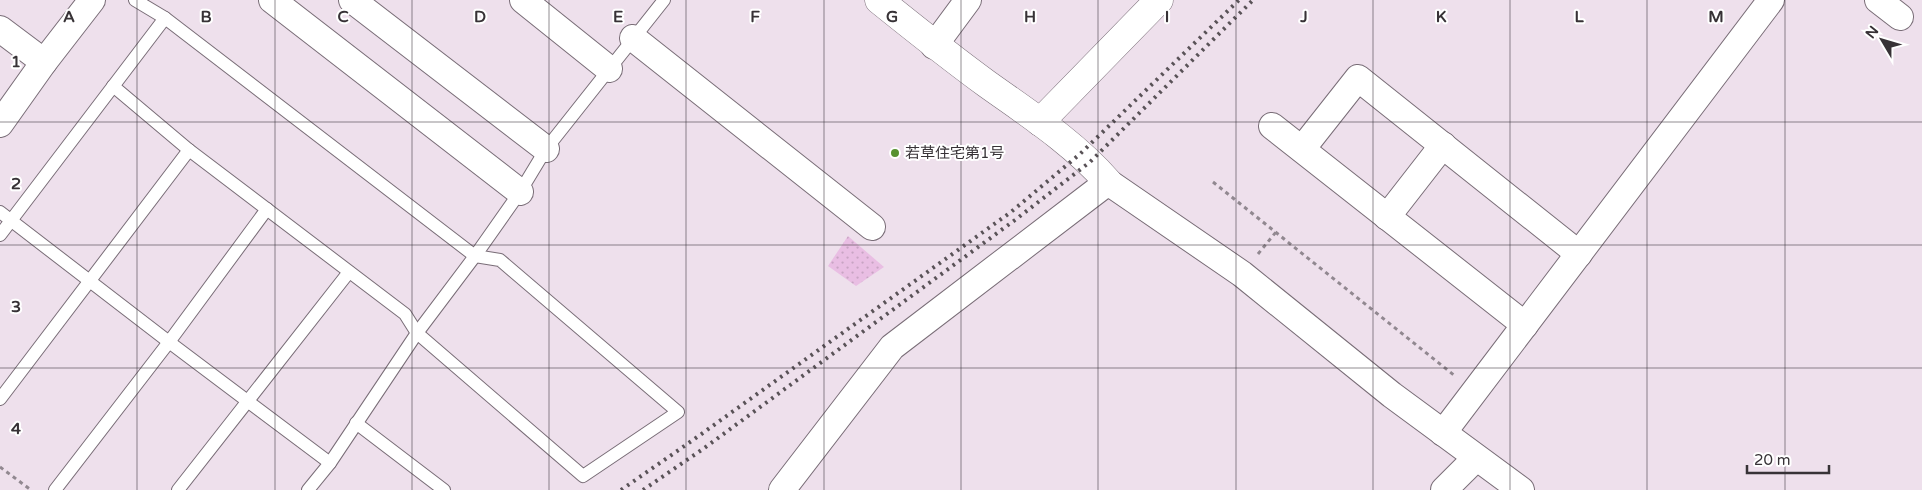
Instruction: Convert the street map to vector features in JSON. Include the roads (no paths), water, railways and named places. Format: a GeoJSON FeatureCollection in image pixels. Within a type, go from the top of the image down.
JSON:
{"type":"FeatureCollection","features":[{"type":"Feature","properties":{"kind":"street"},"geometry":{"type":"LineString","coordinates":[[0,124],[44,62],[92,0]]}},
{"type":"Feature","properties":{"kind":"street"},"geometry":{"type":"LineString","coordinates":[[272,0],[520,192]]}},
{"type":"Feature","properties":{"kind":"street"},"geometry":{"type":"LineString","coordinates":[[352,0],[546,149]]}},
{"type":"Feature","properties":{"kind":"street"},"geometry":{"type":"LineString","coordinates":[[523,0],[609,69]]}},
{"type":"Feature","properties":{"kind":"street"},"geometry":{"type":"LineString","coordinates":[[880,0],[934,46],[1040,122],[1090,162],[1108,182],[1242,274],[1392,395],[1522,490]]}},
{"type":"Feature","properties":{"kind":"street"},"geometry":{"type":"LineString","coordinates":[[934,46],[968,0]]}},
{"type":"Feature","properties":{"kind":"street"},"geometry":{"type":"LineString","coordinates":[[1040,122],[1159,0]]}},
{"type":"Feature","properties":{"kind":"street"},"geometry":{"type":"LineString","coordinates":[[1443,433],[1771,0]]}},
{"type":"Feature","properties":{"kind":"street"},"geometry":{"type":"LineString","coordinates":[[1878,0],[1900,16]]}},
{"type":"Feature","properties":{"kind":"street"},"geometry":{"type":"LineString","coordinates":[[0,29],[44,62]]}},
{"type":"Feature","properties":{"kind":"street"},"geometry":{"type":"LineString","coordinates":[[633,38],[872,227]]}},
{"type":"Feature","properties":{"kind":"street"},"geometry":{"type":"LineString","coordinates":[[1302,149],[1358,78],[1579,254]]}},
{"type":"Feature","properties":{"kind":"street"},"geometry":{"type":"LineString","coordinates":[[1272,126],[1525,325]]}},
{"type":"Feature","properties":{"kind":"street"},"geometry":{"type":"LineString","coordinates":[[1387,217],[1443,145]]}},
{"type":"Feature","properties":{"kind":"street"},"geometry":{"type":"LineString","coordinates":[[782,490],[892,347],[1108,182]]}},
{"type":"Feature","properties":{"kind":"street"},"geometry":{"type":"LineString","coordinates":[[1444,490],[1476,458]]}},
{"type":"Feature","properties":{"kind":"lane"},"geometry":{"type":"LineString","coordinates":[[113,86],[189,150],[405,314],[417,332],[583,476],[678,412],[500,260],[475,256],[165,18],[135,0]]}},
{"type":"Feature","properties":{"kind":"lane"},"geometry":{"type":"LineString","coordinates":[[308,490],[330,463],[417,332],[475,256],[520,192],[546,149],[664,0]]}},
{"type":"Feature","properties":{"kind":"lane"},"geometry":{"type":"LineString","coordinates":[[0,235],[165,18]]}},
{"type":"Feature","properties":{"kind":"lane"},"geometry":{"type":"LineString","coordinates":[[0,399],[189,150]]}},
{"type":"Feature","properties":{"kind":"lane"},"geometry":{"type":"LineString","coordinates":[[55,490],[169,342],[267,209]]}},
{"type":"Feature","properties":{"kind":"lane"},"geometry":{"type":"LineString","coordinates":[[0,212],[330,463]]}},
{"type":"Feature","properties":{"kind":"lane"},"geometry":{"type":"LineString","coordinates":[[178,490],[349,272]]}},
{"type":"Feature","properties":{"kind":"lane"},"geometry":{"type":"LineString","coordinates":[[356,423],[444,490]]}},
{"type":"Feature","properties":{"kind":"railway"},"geometry":{"type":"LineString","coordinates":[[621,490],[1011,212],[1080,154],[1239,0]]}},
{"type":"Feature","properties":{"kind":"railway"},"geometry":{"type":"LineString","coordinates":[[643,490],[703,449],[1015,220],[1090,162],[1253,0]]}},
{"type":"Feature","properties":{"kind":"place","name":"若草住宅第1号"},"geometry":{"type":"Point","coordinates":[895,153]}}]}
